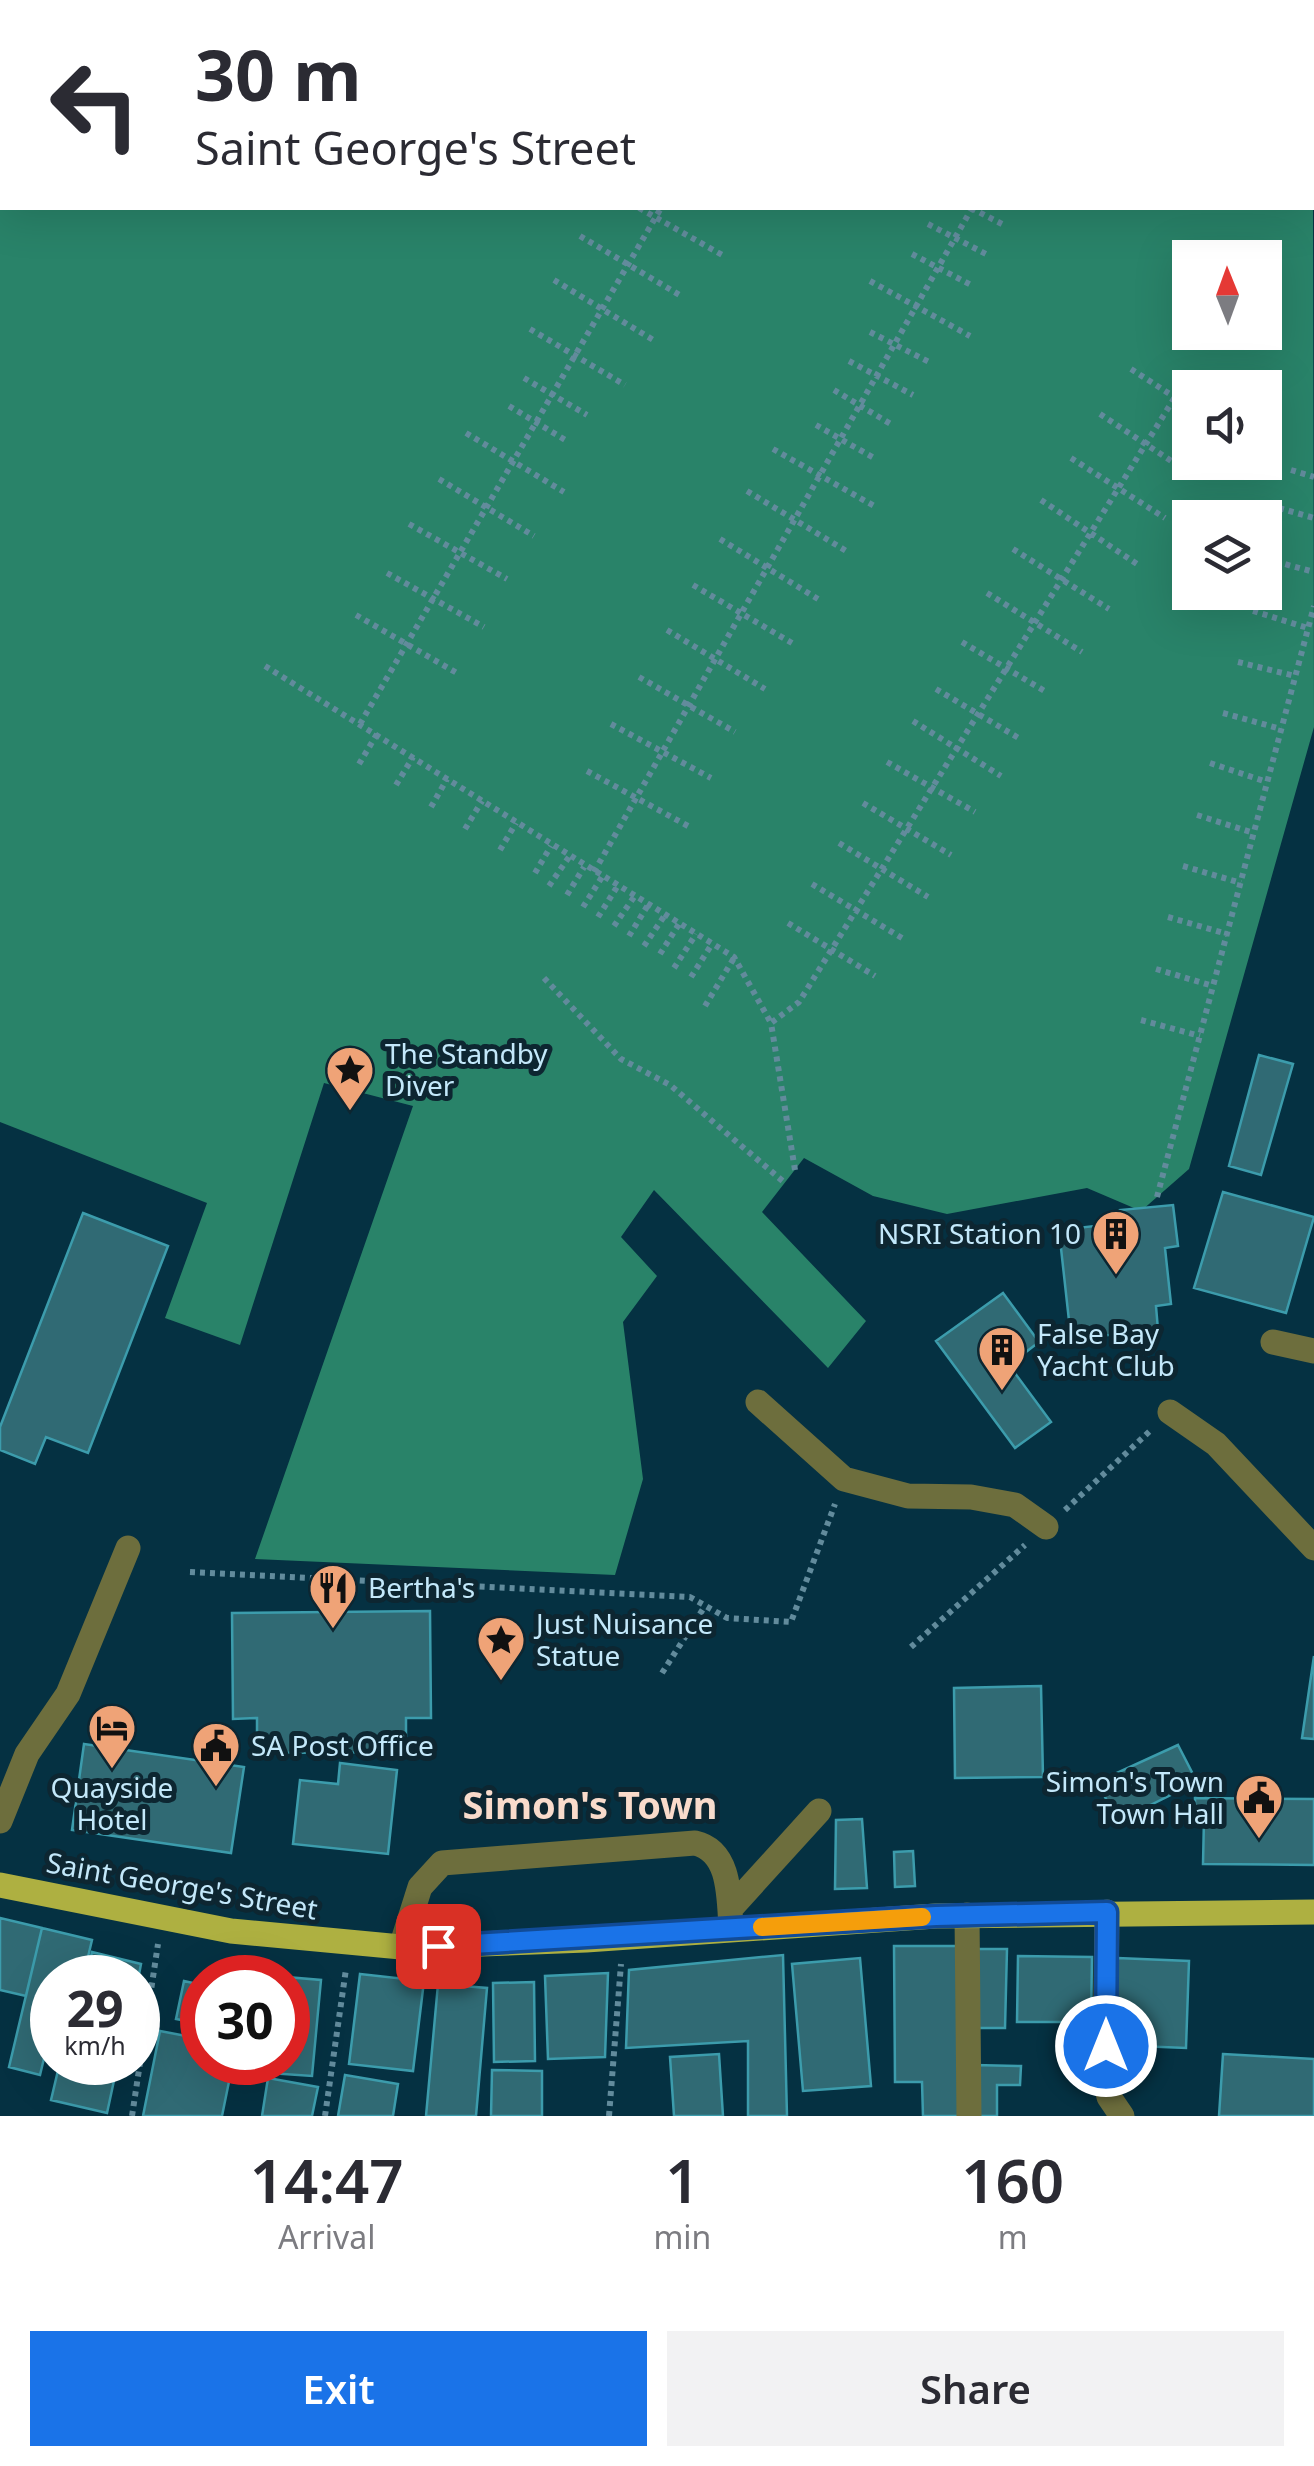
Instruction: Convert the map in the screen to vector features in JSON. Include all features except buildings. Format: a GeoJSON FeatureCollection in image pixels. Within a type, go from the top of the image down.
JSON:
{"type":"FeatureCollection","features":[{"type":"Feature","properties":{"kind":"main road","name":"Saint George's Street"},"geometry":{"type":"LineString","coordinates":[[0,1885],[231,1931],[401,1947],[731,1919],[1314,1912]]}},
{"type":"Feature","properties":{"kind":"street"},"geometry":{"type":"LineString","coordinates":[[1272,1342],[1314,1351]]}},
{"type":"Feature","properties":{"kind":"street"},"geometry":{"type":"LineString","coordinates":[[758,1402],[844,1479],[908,1496],[971,1497],[1015,1505],[1046,1527]]}},
{"type":"Feature","properties":{"kind":"street"},"geometry":{"type":"LineString","coordinates":[[1170,1412],[1216,1444],[1314,1548]]}},
{"type":"Feature","properties":{"kind":"street"},"geometry":{"type":"LineString","coordinates":[[0,1821],[27,1754],[68,1694],[128,1548]]}},
{"type":"Feature","properties":{"kind":"street"},"geometry":{"type":"LineString","coordinates":[[731,1919],[820,1811]]}},
{"type":"Feature","properties":{"kind":"street"},"geometry":{"type":"LineString","coordinates":[[401,1947],[420,1887],[442,1864],[464,1859],[695,1843],[707,1846],[720,1859],[731,1919]]}},
{"type":"Feature","properties":{"kind":"street"},"geometry":{"type":"LineString","coordinates":[[1107,1912],[1106,2080],[1108,2097],[1122,2116]]}},
{"type":"Feature","properties":{"kind":"street"},"geometry":{"type":"LineString","coordinates":[[967,1915],[970,2116]]}},
{"type":"Feature","properties":{"kind":"path"},"geometry":{"type":"LineString","coordinates":[[643,210],[724,256]]}},
{"type":"Feature","properties":{"kind":"path"},"geometry":{"type":"LineString","coordinates":[[360,724],[659,210]]}},
{"type":"Feature","properties":{"kind":"path"},"geometry":{"type":"LineString","coordinates":[[594,872],[970,210]]}},
{"type":"Feature","properties":{"kind":"path"},"geometry":{"type":"LineString","coordinates":[[975,210],[1002,224]]}},
{"type":"Feature","properties":{"kind":"path"},"geometry":{"type":"LineString","coordinates":[[928,224],[986,254]]}},
{"type":"Feature","properties":{"kind":"path"},"geometry":{"type":"LineString","coordinates":[[580,236],[683,297]]}},
{"type":"Feature","properties":{"kind":"path"},"geometry":{"type":"LineString","coordinates":[[912,254],[973,286]]}},
{"type":"Feature","properties":{"kind":"path"},"geometry":{"type":"LineString","coordinates":[[554,280],[655,341]]}},
{"type":"Feature","properties":{"kind":"path"},"geometry":{"type":"LineString","coordinates":[[870,281],[970,336]]}},
{"type":"Feature","properties":{"kind":"path"},"geometry":{"type":"LineString","coordinates":[[530,330],[625,385]]}},
{"type":"Feature","properties":{"kind":"path"},"geometry":{"type":"LineString","coordinates":[[870,332],[932,363]]}},
{"type":"Feature","properties":{"kind":"path"},"geometry":{"type":"LineString","coordinates":[[849,361],[914,395]]}},
{"type":"Feature","properties":{"kind":"path"},"geometry":{"type":"LineString","coordinates":[[1130,369],[1172,396]]}},
{"type":"Feature","properties":{"kind":"path"},"geometry":{"type":"LineString","coordinates":[[524,378],[587,414]]}},
{"type":"Feature","properties":{"kind":"path"},"geometry":{"type":"LineString","coordinates":[[834,390],[894,426]]}},
{"type":"Feature","properties":{"kind":"path"},"geometry":{"type":"LineString","coordinates":[[771,1023],[799,1002],[1172,402]]}},
{"type":"Feature","properties":{"kind":"path"},"geometry":{"type":"LineString","coordinates":[[509,406],[567,441]]}},
{"type":"Feature","properties":{"kind":"path"},"geometry":{"type":"LineString","coordinates":[[1100,414],[1172,461]]}},
{"type":"Feature","properties":{"kind":"path"},"geometry":{"type":"LineString","coordinates":[[816,424],[874,458]]}},
{"type":"Feature","properties":{"kind":"path"},"geometry":{"type":"LineString","coordinates":[[466,433],[564,492]]}},
{"type":"Feature","properties":{"kind":"path"},"geometry":{"type":"LineString","coordinates":[[773,449],[876,507]]}},
{"type":"Feature","properties":{"kind":"path"},"geometry":{"type":"LineString","coordinates":[[1071,458],[1165,518]]}},
{"type":"Feature","properties":{"kind":"path"},"geometry":{"type":"LineString","coordinates":[[1292,470],[1314,476]]}},
{"type":"Feature","properties":{"kind":"path"},"geometry":{"type":"LineString","coordinates":[[439,479],[534,536]]}},
{"type":"Feature","properties":{"kind":"path"},"geometry":{"type":"LineString","coordinates":[[747,492],[848,552]]}},
{"type":"Feature","properties":{"kind":"path"},"geometry":{"type":"LineString","coordinates":[[1041,500],[1137,564]]}},
{"type":"Feature","properties":{"kind":"path"},"geometry":{"type":"LineString","coordinates":[[1282,509],[1314,518]]}},
{"type":"Feature","properties":{"kind":"path"},"geometry":{"type":"LineString","coordinates":[[409,524],[508,579]]}},
{"type":"Feature","properties":{"kind":"path"},"geometry":{"type":"LineString","coordinates":[[720,539],[818,599]]}},
{"type":"Feature","properties":{"kind":"path"},"geometry":{"type":"LineString","coordinates":[[1013,549],[1110,609]]}},
{"type":"Feature","properties":{"kind":"path"},"geometry":{"type":"LineString","coordinates":[[1282,563],[1314,572]]}},
{"type":"Feature","properties":{"kind":"path"},"geometry":{"type":"LineString","coordinates":[[387,573],[484,627]]}},
{"type":"Feature","properties":{"kind":"path"},"geometry":{"type":"LineString","coordinates":[[694,585],[792,643]]}},
{"type":"Feature","properties":{"kind":"path"},"geometry":{"type":"LineString","coordinates":[[986,593],[1082,652]]}},
{"type":"Feature","properties":{"kind":"path"},"geometry":{"type":"LineString","coordinates":[[1157,1197],[1314,606]]}},
{"type":"Feature","properties":{"kind":"path"},"geometry":{"type":"LineString","coordinates":[[1254,611],[1308,628]]}},
{"type":"Feature","properties":{"kind":"path"},"geometry":{"type":"LineString","coordinates":[[356,615],[456,673]]}},
{"type":"Feature","properties":{"kind":"path"},"geometry":{"type":"LineString","coordinates":[[666,630],[765,689]]}},
{"type":"Feature","properties":{"kind":"path"},"geometry":{"type":"LineString","coordinates":[[962,642],[1048,693]]}},
{"type":"Feature","properties":{"kind":"path"},"geometry":{"type":"LineString","coordinates":[[1238,662],[1296,676]]}},
{"type":"Feature","properties":{"kind":"path"},"geometry":{"type":"LineString","coordinates":[[265,666],[734,957],[771,1023],[795,1170]]}},
{"type":"Feature","properties":{"kind":"path"},"geometry":{"type":"LineString","coordinates":[[639,676],[735,732]]}},
{"type":"Feature","properties":{"kind":"path"},"geometry":{"type":"LineString","coordinates":[[936,689],[1022,740]]}},
{"type":"Feature","properties":{"kind":"path"},"geometry":{"type":"LineString","coordinates":[[1223,713],[1281,728]]}},
{"type":"Feature","properties":{"kind":"path"},"geometry":{"type":"LineString","coordinates":[[913,721],[1001,776]]}},
{"type":"Feature","properties":{"kind":"path"},"geometry":{"type":"LineString","coordinates":[[611,724],[712,778]]}},
{"type":"Feature","properties":{"kind":"path"},"geometry":{"type":"LineString","coordinates":[[359,764],[377,734]]}},
{"type":"Feature","properties":{"kind":"path"},"geometry":{"type":"LineString","coordinates":[[396,785],[413,757]]}},
{"type":"Feature","properties":{"kind":"path"},"geometry":{"type":"LineString","coordinates":[[887,762],[975,812]]}},
{"type":"Feature","properties":{"kind":"path"},"geometry":{"type":"LineString","coordinates":[[1210,763],[1267,782]]}},
{"type":"Feature","properties":{"kind":"path"},"geometry":{"type":"LineString","coordinates":[[587,771],[688,826]]}},
{"type":"Feature","properties":{"kind":"path"},"geometry":{"type":"LineString","coordinates":[[431,807],[447,779]]}},
{"type":"Feature","properties":{"kind":"path"},"geometry":{"type":"LineString","coordinates":[[465,829],[482,801]]}},
{"type":"Feature","properties":{"kind":"path"},"geometry":{"type":"LineString","coordinates":[[863,803],[951,855]]}},
{"type":"Feature","properties":{"kind":"path"},"geometry":{"type":"LineString","coordinates":[[1197,815],[1254,833]]}},
{"type":"Feature","properties":{"kind":"path"},"geometry":{"type":"LineString","coordinates":[[500,850],[516,823]]}},
{"type":"Feature","properties":{"kind":"path"},"geometry":{"type":"LineString","coordinates":[[839,844],[928,897]]}},
{"type":"Feature","properties":{"kind":"path"},"geometry":{"type":"LineString","coordinates":[[535,873],[551,846]]}},
{"type":"Feature","properties":{"kind":"path"},"geometry":{"type":"LineString","coordinates":[[549,886],[569,857]]}},
{"type":"Feature","properties":{"kind":"path"},"geometry":{"type":"LineString","coordinates":[[1184,866],[1241,883]]}},
{"type":"Feature","properties":{"kind":"path"},"geometry":{"type":"LineString","coordinates":[[566,895],[584,867]]}},
{"type":"Feature","properties":{"kind":"path"},"geometry":{"type":"LineString","coordinates":[[583,907],[602,878]]}},
{"type":"Feature","properties":{"kind":"path"},"geometry":{"type":"LineString","coordinates":[[812,884],[902,938]]}},
{"type":"Feature","properties":{"kind":"path"},"geometry":{"type":"LineString","coordinates":[[598,917],[618,887]]}},
{"type":"Feature","properties":{"kind":"path"},"geometry":{"type":"LineString","coordinates":[[614,926],[634,897]]}},
{"type":"Feature","properties":{"kind":"path"},"geometry":{"type":"LineString","coordinates":[[629,936],[648,905]]}},
{"type":"Feature","properties":{"kind":"path"},"geometry":{"type":"LineString","coordinates":[[644,946],[665,915]]}},
{"type":"Feature","properties":{"kind":"path"},"geometry":{"type":"LineString","coordinates":[[1168,917],[1227,934]]}},
{"type":"Feature","properties":{"kind":"path"},"geometry":{"type":"LineString","coordinates":[[788,923],[875,976]]}},
{"type":"Feature","properties":{"kind":"path"},"geometry":{"type":"LineString","coordinates":[[660,954],[680,924]]}},
{"type":"Feature","properties":{"kind":"path"},"geometry":{"type":"LineString","coordinates":[[674,968],[696,934]]}},
{"type":"Feature","properties":{"kind":"path"},"geometry":{"type":"LineString","coordinates":[[691,977],[712,944]]}},
{"type":"Feature","properties":{"kind":"path"},"geometry":{"type":"LineString","coordinates":[[705,1006],[734,957]]}},
{"type":"Feature","properties":{"kind":"path"},"geometry":{"type":"LineString","coordinates":[[1156,969],[1213,986]]}},
{"type":"Feature","properties":{"kind":"path"},"geometry":{"type":"LineString","coordinates":[[544,978],[621,1059],[670,1085],[785,1184]]}},
{"type":"Feature","properties":{"kind":"path"},"geometry":{"type":"LineString","coordinates":[[1142,1020],[1200,1036]]}},
{"type":"Feature","properties":{"kind":"path"},"geometry":{"type":"LineString","coordinates":[[190,1572],[690,1597],[727,1618],[791,1622],[844,1479]]}},
{"type":"Feature","properties":{"kind":"path"},"geometry":{"type":"LineString","coordinates":[[662,1673],[706,1606]]}},
{"type":"Feature","properties":{"kind":"path"},"geometry":{"type":"LineString","coordinates":[[132,2116],[162,1918]]}},
{"type":"Feature","properties":{"kind":"path"},"geometry":{"type":"LineString","coordinates":[[325,2116],[350,1944]]}},
{"type":"Feature","properties":{"kind":"path"},"geometry":{"type":"LineString","coordinates":[[609,2116],[619,2004]]}},
{"type":"Feature","properties":{"kind":"shaded area"},"geometry":{"type":"Polygon","coordinates":[[[0,210],[1313,210],[1314,727],[1189,1169],[1141,1211],[1087,1188],[947,1214],[873,1196],[804,1158],[762,1212],[866,1321],[828,1368],[654,1190],[621,1237],[657,1276],[623,1322],[643,1479],[615,1575],[255,1559],[413,1106],[324,1083],[240,1345],[165,1318],[207,1203],[0,1122],[0,210]]]}},
{"type":"Feature","properties":{"kind":"slow traffic"},"geometry":{"type":"LineString","coordinates":[[762,1927],[922,1917]]}},
{"type":"Feature","properties":{"kind":"place","name":"The Standby Diver"},"geometry":{"type":"Point","coordinates":[350,1112]}},
{"type":"Feature","properties":{"kind":"place","name":"NSRI Station 10"},"geometry":{"type":"Point","coordinates":[1116,1276]}},
{"type":"Feature","properties":{"kind":"place","name":"False Bay Yacht Club"},"geometry":{"type":"Point","coordinates":[1002,1392]}},
{"type":"Feature","properties":{"kind":"place","name":"Bertha's"},"geometry":{"type":"Point","coordinates":[333,1630]}},
{"type":"Feature","properties":{"kind":"place","name":"Just Nuisance Statue"},"geometry":{"type":"Point","coordinates":[501,1682]}},
{"type":"Feature","properties":{"kind":"place","name":"Quayside Hotel"},"geometry":{"type":"Point","coordinates":[112,1770]}},
{"type":"Feature","properties":{"kind":"place","name":"SA Post Office"},"geometry":{"type":"Point","coordinates":[216,1788]}},
{"type":"Feature","properties":{"kind":"place","name":"Simon's Town Town Hall"},"geometry":{"type":"Point","coordinates":[1259,1840]}},
{"type":"Feature","properties":{"kind":"district","name":"Simon's Town"},"geometry":{"type":"Point","coordinates":[590,1806]}},
{"type":"Feature","properties":{"kind":"route"},"geometry":{"type":"LineString","coordinates":[[438,1946],[936,1916],[1107,1912],[1106,2046]]}}]}
